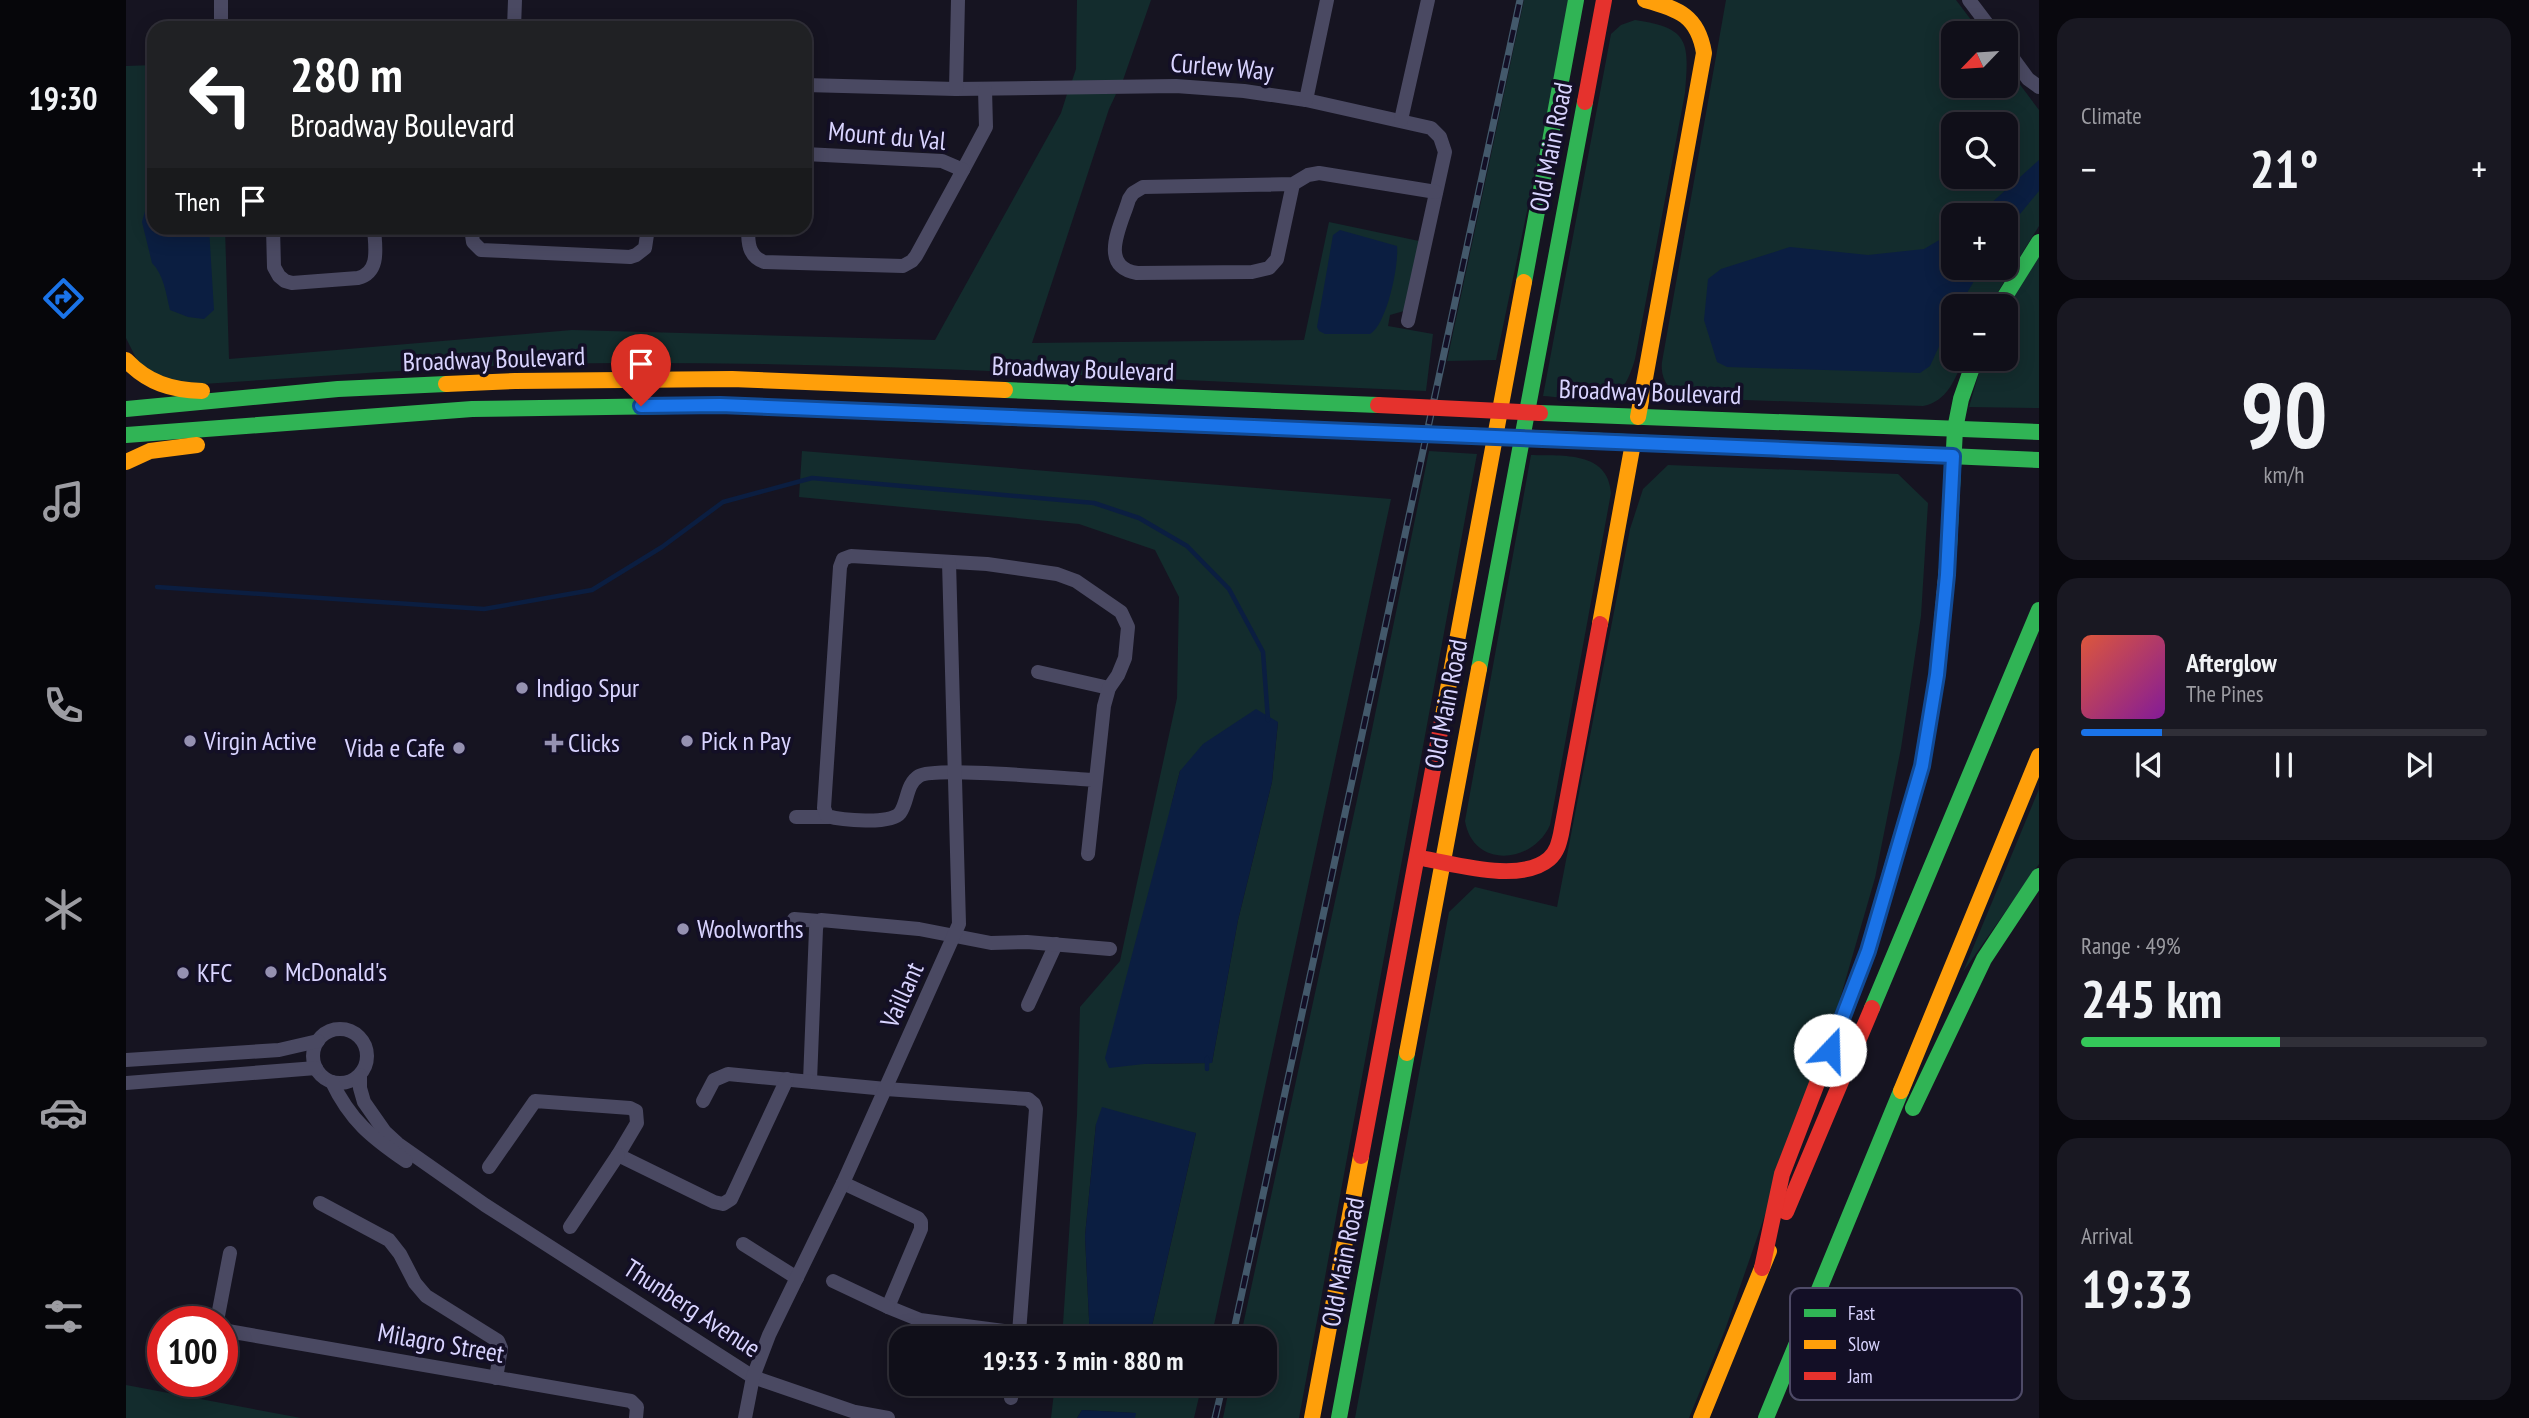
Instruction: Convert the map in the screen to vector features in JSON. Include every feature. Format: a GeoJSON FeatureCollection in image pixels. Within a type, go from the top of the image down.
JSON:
{"type":"FeatureCollection","features":[{"type":"Feature","properties":{"kind":"main road","name":"Old Main Road"},"geometry":{"type":"LineString","coordinates":[[1311,1418],[1576,0]]}},
{"type":"Feature","properties":{"kind":"main road","name":"Old Main Road"},"geometry":{"type":"LineString","coordinates":[[1339,1418],[1604,0]]}},
{"type":"Feature","properties":{"kind":"main road"},"geometry":{"type":"LineString","coordinates":[[1638,416],[1704,53],[1699,31],[1684,13],[1673,7],[1645,0]]}},
{"type":"Feature","properties":{"kind":"main road"},"geometry":{"type":"LineString","coordinates":[[2006,294],[2039,242]]}},
{"type":"Feature","properties":{"kind":"main road"},"geometry":{"type":"LineString","coordinates":[[126,360],[136,372],[149,381],[180,391],[338,389]]}},
{"type":"Feature","properties":{"kind":"main road"},"geometry":{"type":"LineString","coordinates":[[1762,1268],[1782,1174],[1868,951],[1922,766],[1937,675],[1947,575],[1955,429],[1971,371]]}},
{"type":"Feature","properties":{"kind":"main road","name":"Broadway Boulevard"},"geometry":{"type":"LineString","coordinates":[[126,409],[338,389],[515,381],[732,379],[2039,432]]}},
{"type":"Feature","properties":{"kind":"main road","name":"Broadway Boulevard"},"geometry":{"type":"LineString","coordinates":[[126,435],[472,409],[720,405],[2039,460]]}},
{"type":"Feature","properties":{"kind":"main road"},"geometry":{"type":"LineString","coordinates":[[126,462],[150,450],[239,440],[348,419]]}},
{"type":"Feature","properties":{"kind":"main road"},"geometry":{"type":"LineString","coordinates":[[1416,858],[1506,870],[1529,869],[1542,864],[1556,851],[1633,443]]}},
{"type":"Feature","properties":{"kind":"main road"},"geometry":{"type":"LineString","coordinates":[[1702,1418],[1762,1268],[2039,610]]}},
{"type":"Feature","properties":{"kind":"main road"},"geometry":{"type":"LineString","coordinates":[[1820,1288],[2039,756]]}},
{"type":"Feature","properties":{"kind":"main road"},"geometry":{"type":"LineString","coordinates":[[1909,1117],[1984,959],[2039,876]]}},
{"type":"Feature","properties":{"kind":"main road"},"geometry":{"type":"LineString","coordinates":[[1833,1288],[1887,1166]]}},
{"type":"Feature","properties":{"kind":"main road"},"geometry":{"type":"LineString","coordinates":[[1766,1418],[1790,1361]]}},
{"type":"Feature","properties":{"kind":"street"},"geometry":{"type":"LineString","coordinates":[[221,0],[221,21]]}},
{"type":"Feature","properties":{"kind":"street"},"geometry":{"type":"LineString","coordinates":[[514,21],[515,0]]}},
{"type":"Feature","properties":{"kind":"street"},"geometry":{"type":"LineString","coordinates":[[956,89],[958,0]]}},
{"type":"Feature","properties":{"kind":"street"},"geometry":{"type":"LineString","coordinates":[[1306,100],[1327,0]]}},
{"type":"Feature","properties":{"kind":"street"},"geometry":{"type":"LineString","coordinates":[[1401,120],[1428,0]]}},
{"type":"Feature","properties":{"kind":"street"},"geometry":{"type":"LineString","coordinates":[[1969,0],[1985,21]]}},
{"type":"Feature","properties":{"kind":"street"},"geometry":{"type":"LineString","coordinates":[[2018,65],[2028,79],[2039,87]]}},
{"type":"Feature","properties":{"kind":"street","name":"Curlew Way"},"geometry":{"type":"LineString","coordinates":[[812,85],[956,89],[1177,86],[1244,91],[1306,100],[1431,128],[1440,137],[1445,152],[1408,321]]}},
{"type":"Feature","properties":{"kind":"street","name":"Mount du Val"},"geometry":{"type":"LineString","coordinates":[[748,235],[749,248],[758,260],[764,262],[908,264],[916,256],[986,127],[985,89]]}},
{"type":"Feature","properties":{"kind":"street","name":"Mount du Val"},"geometry":{"type":"LineString","coordinates":[[812,154],[942,161],[963,170]]}},
{"type":"Feature","properties":{"kind":"street"},"geometry":{"type":"LineString","coordinates":[[1293,184],[1277,259],[1269,268],[1252,272],[1137,273],[1126,271],[1116,261],[1114,247],[1129,199],[1137,189],[1143,187],[1293,184],[1308,175],[1319,173],[1436,192]]}},
{"type":"Feature","properties":{"kind":"street"},"geometry":{"type":"LineString","coordinates":[[273,235],[274,267],[282,279],[292,283],[368,275],[375,262],[374,235]]}},
{"type":"Feature","properties":{"kind":"street"},"geometry":{"type":"LineString","coordinates":[[472,235],[473,242],[481,250],[630,257],[645,248],[648,235]]}},
{"type":"Feature","properties":{"kind":"street"},"geometry":{"type":"LineString","coordinates":[[830,817],[824,808],[842,562],[851,556],[1007,566],[1057,574],[1076,582],[1116,607],[1125,617],[1128,638],[1123,666],[1109,688],[1104,706],[1087,854]]}},
{"type":"Feature","properties":{"kind":"street","name":"Vaillant"},"geometry":{"type":"LineString","coordinates":[[745,1418],[752,1377],[769,1335],[843,1183],[956,935],[960,919],[949,562]]}},
{"type":"Feature","properties":{"kind":"street"},"geometry":{"type":"LineString","coordinates":[[1038,672],[1109,688]]}},
{"type":"Feature","properties":{"kind":"street"},"geometry":{"type":"LineString","coordinates":[[796,817],[891,819],[900,813],[909,788],[919,776],[928,772],[1096,780]]}},
{"type":"Feature","properties":{"kind":"street"},"geometry":{"type":"LineString","coordinates":[[794,919],[891,925],[991,943],[1027,942],[1110,948]]}},
{"type":"Feature","properties":{"kind":"street"},"geometry":{"type":"LineString","coordinates":[[810,1081],[816,929],[819,921]]}},
{"type":"Feature","properties":{"kind":"street"},"geometry":{"type":"LineString","coordinates":[[1028,1005],[1056,944]]}},
{"type":"Feature","properties":{"kind":"street"},"geometry":{"type":"LineString","coordinates":[[337,1029],[353,1032],[359,1037],[367,1053],[367,1062],[360,1075],[347,1082],[332,1082],[316,1068],[313,1054],[318,1041],[329,1031],[337,1029]]}},
{"type":"Feature","properties":{"kind":"street"},"geometry":{"type":"LineString","coordinates":[[126,1060],[279,1050],[318,1041]]}},
{"type":"Feature","properties":{"kind":"street"},"geometry":{"type":"LineString","coordinates":[[126,1083],[316,1068]]}},
{"type":"Feature","properties":{"kind":"street"},"geometry":{"type":"LineString","coordinates":[[703,1101],[711,1084],[728,1074],[886,1089],[1028,1098],[1036,1109],[1019,1326]]}},
{"type":"Feature","properties":{"kind":"street","name":"Thunberg Avenue"},"geometry":{"type":"LineString","coordinates":[[360,1075],[364,1102],[385,1132],[409,1142],[442,1186],[485,1205],[752,1377],[854,1415],[888,1418]]}},
{"type":"Feature","properties":{"kind":"street"},"geometry":{"type":"LineString","coordinates":[[618,1155],[714,1202],[727,1203],[787,1079]]}},
{"type":"Feature","properties":{"kind":"street","name":"Thunberg Avenue"},"geometry":{"type":"LineString","coordinates":[[332,1082],[343,1105],[375,1140],[425,1163]]}},
{"type":"Feature","properties":{"kind":"street"},"geometry":{"type":"LineString","coordinates":[[489,1167],[529,1107],[539,1100],[633,1108],[638,1116],[637,1123],[570,1227]]}},
{"type":"Feature","properties":{"kind":"street"},"geometry":{"type":"LineString","coordinates":[[843,1183],[918,1218],[921,1222],[921,1229],[888,1307]]}},
{"type":"Feature","properties":{"kind":"street"},"geometry":{"type":"LineString","coordinates":[[320,1203],[389,1240],[426,1296],[498,1341],[501,1348],[496,1378]]}},
{"type":"Feature","properties":{"kind":"street"},"geometry":{"type":"LineString","coordinates":[[743,1244],[797,1278]]}},
{"type":"Feature","properties":{"kind":"street"},"geometry":{"type":"LineString","coordinates":[[220,1306],[230,1253]]}},
{"type":"Feature","properties":{"kind":"street"},"geometry":{"type":"LineString","coordinates":[[833,1281],[920,1320],[957,1326]]}},
{"type":"Feature","properties":{"kind":"street","name":"Milagro Street"},"geometry":{"type":"LineString","coordinates":[[238,1333],[631,1401],[636,1407],[636,1418]]}},
{"type":"Feature","properties":{"kind":"green space"},"geometry":{"type":"Polygon","coordinates":[[[1077,0],[1151,0],[1123,80],[1072,81],[1076,69],[1077,0]]]}},
{"type":"Feature","properties":{"kind":"green space"},"geometry":{"type":"Polygon","coordinates":[[[1524,0],[1571,0],[1496,360],[1447,361],[1524,0]]]}},
{"type":"Feature","properties":{"kind":"green space"},"geometry":{"type":"Polygon","coordinates":[[[1726,0],[1956,0],[1972,21],[1941,21],[1941,98],[2018,98],[2018,82],[2039,110],[2039,226],[2018,260],[2018,203],[1941,203],[1941,280],[2005,280],[1996,294],[1941,294],[1941,371],[1958,371],[1944,394],[1939,400],[1923,406],[1688,398],[1667,385],[1662,369],[1726,0]]]}},
{"type":"Feature","properties":{"kind":"green space"},"geometry":{"type":"Polygon","coordinates":[[[1635,20],[1653,23],[1676,33],[1682,40],[1687,61],[1685,93],[1635,359],[1625,383],[1614,395],[1595,399],[1543,396],[1611,34],[1621,25],[1635,20]]]}},
{"type":"Feature","properties":{"kind":"green space"},"geometry":{"type":"Polygon","coordinates":[[[147,65],[147,235],[225,235],[229,359],[572,330],[935,340],[1061,113],[1067,94],[1116,94],[1032,343],[1304,340],[1329,222],[1419,241],[1404,311],[1390,315],[1388,326],[1433,334],[1426,391],[722,363],[517,365],[203,384],[163,378],[138,362],[126,338],[126,66],[147,65]]]}},
{"type":"Feature","properties":{"kind":"green space"},"geometry":{"type":"Polygon","coordinates":[[[2039,253],[2039,408],[1969,407],[1980,371],[2018,371],[2018,294],[2015,294],[2039,253]]]}},
{"type":"Feature","properties":{"kind":"green space"},"geometry":{"type":"Polygon","coordinates":[[[802,451],[1391,499],[1214,1326],[1152,1326],[1196,1133],[1096,1124],[1085,1236],[1089,1326],[1063,1326],[1077,1115],[1080,1007],[1120,961],[1177,698],[1179,597],[1155,550],[1079,524],[799,497],[802,451]],[[1278,722],[1180,771],[1172,802],[1144,1064],[1212,1063],[1238,920],[1272,782],[1278,722]]]}},
{"type":"Feature","properties":{"kind":"green space"},"geometry":{"type":"Polygon","coordinates":[[[1429,451],[1477,454],[1299,1418],[1223,1418],[1228,1396],[1277,1396],[1277,1326],[1243,1326],[1368,749],[1429,451]]]}},
{"type":"Feature","properties":{"kind":"green space"},"geometry":{"type":"Polygon","coordinates":[[[1531,455],[1570,456],[1593,463],[1602,469],[1608,479],[1611,493],[1550,825],[1542,838],[1531,848],[1504,856],[1491,854],[1479,847],[1470,837],[1465,821],[1531,455]]]}},
{"type":"Feature","properties":{"kind":"green space"},"geometry":{"type":"Polygon","coordinates":[[[1668,465],[1898,474],[1928,503],[1921,616],[1901,748],[1875,878],[1840,999],[1725,1330],[1689,1418],[1355,1418],[1449,912],[1475,887],[1557,907],[1630,529],[1643,489],[1668,465]]]}},
{"type":"Feature","properties":{"kind":"green space"},"geometry":{"type":"Polygon","coordinates":[[[2039,789],[2039,864],[1963,972],[2039,789]]]}},
{"type":"Feature","properties":{"kind":"green space"},"geometry":{"type":"Polygon","coordinates":[[[126,1385],[147,1389],[147,1397],[190,1397],[301,1418],[126,1418],[126,1385]]]}},
{"type":"Feature","properties":{"kind":"green space"},"geometry":{"type":"Polygon","coordinates":[[[1054,1396],[1199,1396],[1194,1418],[1135,1418],[1135,1413],[1082,1410],[1077,1418],[1051,1418],[1054,1396]]]}},
{"type":"Feature","properties":{"kind":"water"},"geometry":{"type":"Polygon","coordinates":[[[2039,160],[2039,191],[2018,216],[2018,203],[1991,203],[2007,189],[2018,189],[2018,179],[2039,160]]]}},
{"type":"Feature","properties":{"kind":"water"},"geometry":{"type":"Polygon","coordinates":[[[147,204],[147,235],[209,235],[214,310],[204,319],[188,317],[170,310],[162,279],[152,263],[142,222],[147,204]]]}},
{"type":"Feature","properties":{"kind":"water"},"geometry":{"type":"Polygon","coordinates":[[[1340,230],[1397,246],[1394,280],[1387,307],[1382,319],[1370,334],[1325,334],[1317,327],[1333,235],[1340,230]]]}},
{"type":"Feature","properties":{"kind":"water"},"geometry":{"type":"Polygon","coordinates":[[[1941,239],[1941,280],[1975,280],[1966,294],[1941,294],[1941,342],[1930,366],[1920,373],[1727,367],[1717,362],[1704,320],[1708,279],[1721,269],[1790,247],[1868,255],[1924,249],[1941,239]]]}},
{"type":"Feature","properties":{"kind":"water"},"geometry":{"type":"Polygon","coordinates":[[[1256,709],[1278,722],[1272,782],[1238,920],[1212,1063],[1144,1064],[1109,1068],[1105,1058],[1180,771],[1203,744],[1256,709]]]}},
{"type":"Feature","properties":{"kind":"water"},"geometry":{"type":"Polygon","coordinates":[[[1102,1107],[1196,1133],[1152,1326],[1089,1326],[1085,1236],[1096,1124],[1102,1107]]]}},
{"type":"Feature","properties":{"kind":"water"},"geometry":{"type":"Polygon","coordinates":[[[1082,1410],[1136,1413],[1135,1418],[1077,1418],[1082,1410]]]}},
{"type":"Feature","properties":{"kind":"waterway"},"geometry":{"type":"LineString","coordinates":[[157,587],[484,609],[592,590],[662,547],[723,502],[812,478],[1094,503],[1139,518],[1187,546],[1229,589],[1263,652],[1268,720]]}},
{"type":"Feature","properties":{"kind":"waterway"},"geometry":{"type":"LineString","coordinates":[[1207,1058],[1207,1069]]}},
{"type":"Feature","properties":{"kind":"railway"},"geometry":{"type":"LineString","coordinates":[[1235,1326],[1520,0]]}},
{"type":"Feature","properties":{"kind":"railway"},"geometry":{"type":"LineString","coordinates":[[1215,1418],[1220,1396]]}},
{"type":"Feature","properties":{"kind":"traffic: fast"},"geometry":{"type":"LineString","coordinates":[[1524,282],[1576,0]]}},
{"type":"Feature","properties":{"kind":"traffic: fast"},"geometry":{"type":"LineString","coordinates":[[1479,669],[1585,102]]}},
{"type":"Feature","properties":{"kind":"traffic: fast"},"geometry":{"type":"LineString","coordinates":[[2006,294],[2039,242]]}},
{"type":"Feature","properties":{"kind":"traffic: fast"},"geometry":{"type":"LineString","coordinates":[[1949,547],[1955,429],[1971,371]]}},
{"type":"Feature","properties":{"kind":"traffic: fast"},"geometry":{"type":"LineString","coordinates":[[126,409],[338,389],[446,384]]}},
{"type":"Feature","properties":{"kind":"traffic: fast"},"geometry":{"type":"LineString","coordinates":[[1005,390],[1378,405]]}},
{"type":"Feature","properties":{"kind":"traffic: fast"},"geometry":{"type":"LineString","coordinates":[[126,435],[472,409],[672,406]]}},
{"type":"Feature","properties":{"kind":"traffic: fast"},"geometry":{"type":"LineString","coordinates":[[1540,413],[2039,432]]}},
{"type":"Feature","properties":{"kind":"traffic: fast"},"geometry":{"type":"LineString","coordinates":[[1535,438],[2039,460]]}},
{"type":"Feature","properties":{"kind":"traffic: fast"},"geometry":{"type":"LineString","coordinates":[[1872,1008],[2039,610]]}},
{"type":"Feature","properties":{"kind":"traffic: fast"},"geometry":{"type":"LineString","coordinates":[[1913,1108],[1984,959],[2039,876]]}},
{"type":"Feature","properties":{"kind":"traffic: fast"},"geometry":{"type":"LineString","coordinates":[[1339,1418],[1407,1053]]}},
{"type":"Feature","properties":{"kind":"traffic: fast"},"geometry":{"type":"LineString","coordinates":[[1820,1288],[1901,1091]]}},
{"type":"Feature","properties":{"kind":"traffic: fast"},"geometry":{"type":"LineString","coordinates":[[1766,1418],[1790,1360]]}},
{"type":"Feature","properties":{"kind":"traffic: slow"},"geometry":{"type":"LineString","coordinates":[[1638,417],[1704,53],[1692,22],[1677,11],[1645,0]]}},
{"type":"Feature","properties":{"kind":"traffic: slow"},"geometry":{"type":"LineString","coordinates":[[1442,721],[1524,282]]}},
{"type":"Feature","properties":{"kind":"traffic: slow"},"geometry":{"type":"LineString","coordinates":[[126,360],[161,384],[202,391]]}},
{"type":"Feature","properties":{"kind":"traffic: slow"},"geometry":{"type":"LineString","coordinates":[[446,384],[732,379],[1005,390]]}},
{"type":"Feature","properties":{"kind":"traffic: slow"},"geometry":{"type":"LineString","coordinates":[[672,406],[720,405],[1097,421]]}},
{"type":"Feature","properties":{"kind":"traffic: slow"},"geometry":{"type":"LineString","coordinates":[[1373,432],[1535,438]]}},
{"type":"Feature","properties":{"kind":"traffic: slow"},"geometry":{"type":"LineString","coordinates":[[1600,624],[1633,443]]}},
{"type":"Feature","properties":{"kind":"traffic: slow"},"geometry":{"type":"LineString","coordinates":[[126,462],[150,451],[197,445]]}},
{"type":"Feature","properties":{"kind":"traffic: slow"},"geometry":{"type":"LineString","coordinates":[[1893,864],[1922,766],[1937,675],[1949,547]]}},
{"type":"Feature","properties":{"kind":"traffic: slow"},"geometry":{"type":"LineString","coordinates":[[1407,1053],[1479,669]]}},
{"type":"Feature","properties":{"kind":"traffic: slow"},"geometry":{"type":"LineString","coordinates":[[1901,1091],[2039,756]]}},
{"type":"Feature","properties":{"kind":"traffic: slow"},"geometry":{"type":"LineString","coordinates":[[1312,1418],[1361,1156]]}},
{"type":"Feature","properties":{"kind":"traffic: slow"},"geometry":{"type":"LineString","coordinates":[[1701,1418],[1769,1251]]}},
{"type":"Feature","properties":{"kind":"traffic: jam"},"geometry":{"type":"LineString","coordinates":[[1585,102],[1604,0]]}},
{"type":"Feature","properties":{"kind":"traffic: jam"},"geometry":{"type":"LineString","coordinates":[[1378,405],[1540,413]]}},
{"type":"Feature","properties":{"kind":"traffic: jam"},"geometry":{"type":"LineString","coordinates":[[1097,421],[1373,432]]}},
{"type":"Feature","properties":{"kind":"traffic: jam"},"geometry":{"type":"LineString","coordinates":[[1426,859],[1506,871],[1537,866],[1554,853],[1561,834],[1600,624]]}},
{"type":"Feature","properties":{"kind":"traffic: jam"},"geometry":{"type":"LineString","coordinates":[[1361,1156],[1442,721]]}},
{"type":"Feature","properties":{"kind":"traffic: jam"},"geometry":{"type":"LineString","coordinates":[[1762,1268],[1782,1174],[1868,951],[1893,864]]}},
{"type":"Feature","properties":{"kind":"traffic: jam"},"geometry":{"type":"LineString","coordinates":[[1786,1212],[1872,1008]]}},
{"type":"Feature","properties":{"kind":"place","name":"Indigo Spur"},"geometry":{"type":"Point","coordinates":[522,688]}},
{"type":"Feature","properties":{"kind":"place","name":"Virgin Active"},"geometry":{"type":"Point","coordinates":[190,741]}},
{"type":"Feature","properties":{"kind":"place","name":"Pick n Pay"},"geometry":{"type":"Point","coordinates":[687,741]}},
{"type":"Feature","properties":{"kind":"place","name":"Clicks"},"geometry":{"type":"Point","coordinates":[554,743]}},
{"type":"Feature","properties":{"kind":"place","name":"Vida e Cafe"},"geometry":{"type":"Point","coordinates":[459,748]}},
{"type":"Feature","properties":{"kind":"place","name":"Woolworths"},"geometry":{"type":"Point","coordinates":[683,929]}},
{"type":"Feature","properties":{"kind":"place","name":"McDonald's"},"geometry":{"type":"Point","coordinates":[271,972]}},
{"type":"Feature","properties":{"kind":"place","name":"KFC"},"geometry":{"type":"Point","coordinates":[183,973]}},
{"type":"Feature","properties":{"kind":"route"},"geometry":{"type":"LineString","coordinates":[[641,406],[720,405],[1953,456],[1947,575],[1937,675],[1922,766],[1868,951],[1830,1050]]}}]}
